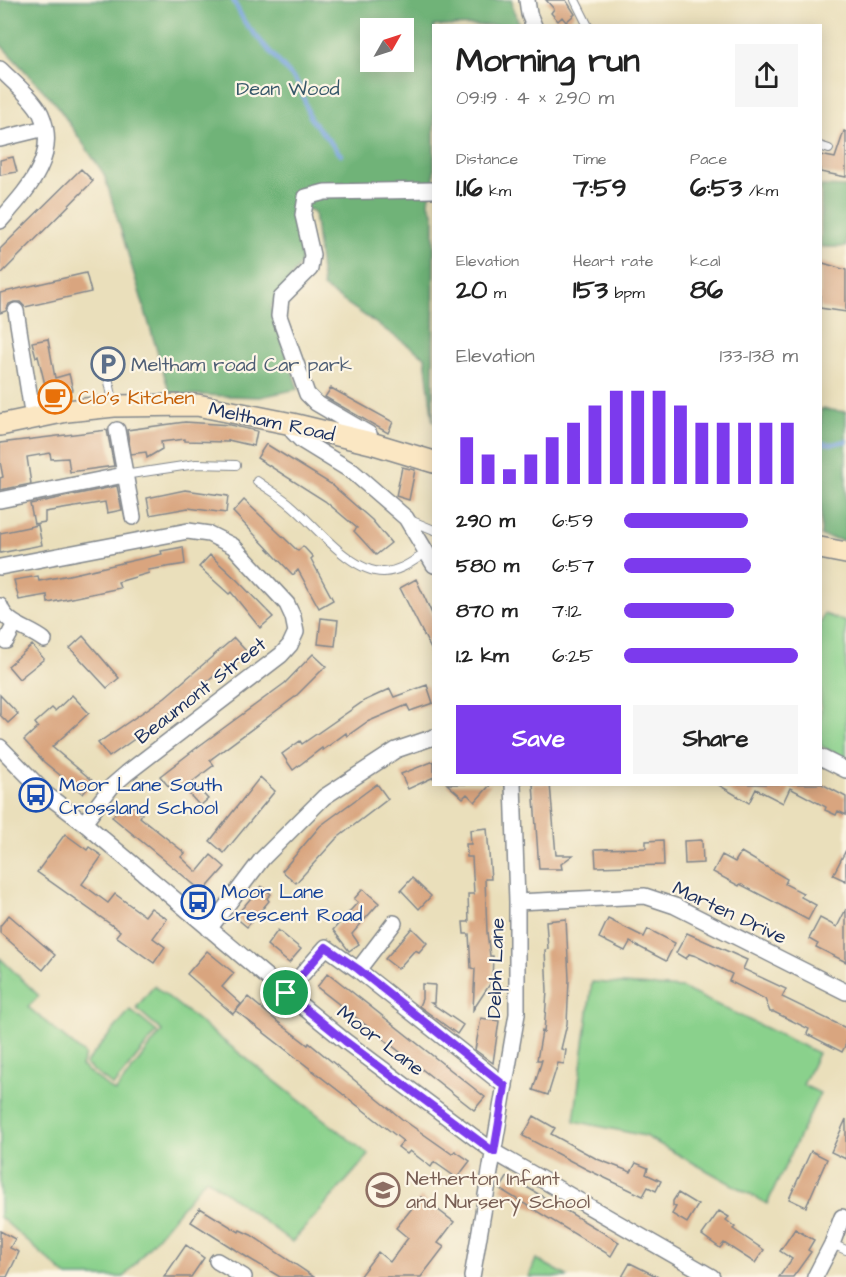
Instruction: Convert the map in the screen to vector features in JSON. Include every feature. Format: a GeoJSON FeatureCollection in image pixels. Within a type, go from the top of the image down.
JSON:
{"type":"FeatureCollection","features":[{"type":"Feature","properties":{"kind":"main road","name":"Meltham Road"},"geometry":{"type":"LineString","coordinates":[[0,425],[67,411],[114,406],[197,405],[292,424],[371,443],[432,461]]}},
{"type":"Feature","properties":{"kind":"main road"},"geometry":{"type":"LineString","coordinates":[[822,548],[846,553]]}},
{"type":"Feature","properties":{"kind":"street"},"geometry":{"type":"LineString","coordinates":[[527,0],[533,24]]}},
{"type":"Feature","properties":{"kind":"street"},"geometry":{"type":"LineString","coordinates":[[0,69],[40,112],[47,135],[42,165],[33,182],[0,220]]}},
{"type":"Feature","properties":{"kind":"street"},"geometry":{"type":"LineString","coordinates":[[0,139],[45,128]]}},
{"type":"Feature","properties":{"kind":"street"},"geometry":{"type":"LineString","coordinates":[[371,443],[369,434],[316,403],[307,394],[279,316],[281,298],[310,269],[312,255],[303,214],[306,197],[325,192],[432,190]]}},
{"type":"Feature","properties":{"kind":"street"},"geometry":{"type":"LineString","coordinates":[[16,312],[33,418]]}},
{"type":"Feature","properties":{"kind":"street"},"geometry":{"type":"LineString","coordinates":[[292,424],[293,432],[301,440],[353,472],[405,518],[430,559]]}},
{"type":"Feature","properties":{"kind":"street"},"geometry":{"type":"LineString","coordinates":[[117,430],[133,517]]}},
{"type":"Feature","properties":{"kind":"street"},"geometry":{"type":"LineString","coordinates":[[0,500],[124,475]]}},
{"type":"Feature","properties":{"kind":"street","name":"Beaumont Street"},"geometry":{"type":"LineString","coordinates":[[0,567],[188,531],[209,534],[232,546],[287,604],[293,617],[296,632],[290,645],[281,655],[127,772],[112,786],[84,823]]}},
{"type":"Feature","properties":{"kind":"street"},"geometry":{"type":"LineString","coordinates":[[0,606],[3,614],[15,624],[35,632],[44,640]]}},
{"type":"Feature","properties":{"kind":"street"},"geometry":{"type":"LineString","coordinates":[[6,641],[15,624]]}},
{"type":"Feature","properties":{"kind":"street"},"geometry":{"type":"LineString","coordinates":[[209,929],[262,860],[324,797],[396,750],[432,738]]}},
{"type":"Feature","properties":{"kind":"street","name":"Moor Lane"},"geometry":{"type":"LineString","coordinates":[[0,747],[47,795],[84,823],[286,993],[345,1041],[494,1152],[712,1277]]}},
{"type":"Feature","properties":{"kind":"street"},"geometry":{"type":"LineString","coordinates":[[822,758],[846,770]]}},
{"type":"Feature","properties":{"kind":"street","name":"Delph Lane"},"geometry":{"type":"LineString","coordinates":[[472,1277],[517,1014],[517,902],[513,786]]}},
{"type":"Feature","properties":{"kind":"street","name":"Marten Drive"},"geometry":{"type":"LineString","coordinates":[[517,902],[645,897],[675,906],[846,992]]}},
{"type":"Feature","properties":{"kind":"street"},"geometry":{"type":"LineString","coordinates":[[358,969],[394,923]]}},
{"type":"Feature","properties":{"kind":"street"},"geometry":{"type":"LineString","coordinates":[[286,993],[326,947],[358,969],[505,1086]]}},
{"type":"Feature","properties":{"kind":"street"},"geometry":{"type":"LineString","coordinates":[[815,1277],[839,1247],[842,1217]]}},
{"type":"Feature","properties":{"kind":"street"},"geometry":{"type":"LineString","coordinates":[[217,1261],[244,1277]]}},
{"type":"Feature","properties":{"kind":"lane"},"geometry":{"type":"LineString","coordinates":[[575,0],[587,24]]}},
{"type":"Feature","properties":{"kind":"lane"},"geometry":{"type":"LineString","coordinates":[[822,146],[829,148]]}},
{"type":"Feature","properties":{"kind":"lane"},"geometry":{"type":"LineString","coordinates":[[106,368],[114,406]]}},
{"type":"Feature","properties":{"kind":"lane"},"geometry":{"type":"LineString","coordinates":[[124,475],[196,464],[236,465]]}},
{"type":"Feature","properties":{"kind":"lane"},"geometry":{"type":"LineString","coordinates":[[257,481],[291,504],[320,533],[360,566],[382,572],[400,569],[430,559]]}},
{"type":"Feature","properties":{"kind":"lane"},"geometry":{"type":"LineString","coordinates":[[405,518],[432,529]]}},
{"type":"Feature","properties":{"kind":"green space","name":"Dean Wood"},"geometry":{"type":"Polygon","coordinates":[[[0,0],[512,0],[520,24],[432,24],[432,190],[428,201],[432,210],[432,415],[425,357],[323,287],[314,212],[300,205],[301,263],[271,307],[298,389],[260,397],[170,394],[104,174],[56,104],[0,44],[0,0]]]}},
{"type":"Feature","properties":{"kind":"green space"},"geometry":{"type":"Polygon","coordinates":[[[822,186],[846,187],[846,247],[822,247],[822,186]]]}},
{"type":"Feature","properties":{"kind":"green space"},"geometry":{"type":"Polygon","coordinates":[[[822,409],[846,412],[846,541],[822,536],[822,409]]]}},
{"type":"Feature","properties":{"kind":"green space"},"geometry":{"type":"Polygon","coordinates":[[[824,614],[846,622],[846,759],[822,747],[822,620],[824,614]]]}},
{"type":"Feature","properties":{"kind":"green space"},"geometry":{"type":"Polygon","coordinates":[[[0,958],[39,996],[28,1007],[85,1055],[81,1066],[115,1092],[162,1031],[136,1008],[154,986],[369,1155],[292,1242],[206,1178],[124,1277],[68,1277],[0,1217],[0,958]]]}},
{"type":"Feature","properties":{"kind":"green space"},"geometry":{"type":"Polygon","coordinates":[[[592,982],[682,988],[818,1053],[803,1085],[820,1093],[767,1204],[645,1136],[574,1121],[592,982]]]}},
{"type":"Feature","properties":{"kind":"green space"},"geometry":{"type":"Polygon","coordinates":[[[130,1010],[157,1032],[113,1086],[85,1064],[130,1010]]]}},
{"type":"Feature","properties":{"kind":"green space"},"geometry":{"type":"Polygon","coordinates":[[[536,1259],[569,1277],[529,1277],[536,1259]]]}},
{"type":"Feature","properties":{"kind":"building"},"geometry":{"type":"Polygon","coordinates":[[[546,0],[566,0],[575,14],[566,22],[562,17],[558,21],[551,13],[554,9],[546,0]]]}},
{"type":"Feature","properties":{"kind":"building"},"geometry":{"type":"Polygon","coordinates":[[[844,131],[846,132],[846,177],[822,172],[822,155],[835,158],[844,131]]]}},
{"type":"Feature","properties":{"kind":"building"},"geometry":{"type":"Polygon","coordinates":[[[13,157],[17,172],[0,175],[0,160],[13,157]]]}},
{"type":"Feature","properties":{"kind":"building"},"geometry":{"type":"Polygon","coordinates":[[[81,169],[93,181],[0,275],[0,249],[81,169]]]}},
{"type":"Feature","properties":{"kind":"building"},"geometry":{"type":"Polygon","coordinates":[[[822,263],[846,270],[846,312],[822,308],[822,263]]]}},
{"type":"Feature","properties":{"kind":"building"},"geometry":{"type":"Polygon","coordinates":[[[86,273],[91,292],[25,307],[20,302],[14,302],[9,304],[6,311],[0,313],[0,293],[86,273]]]}},
{"type":"Feature","properties":{"kind":"building"},"geometry":{"type":"Polygon","coordinates":[[[48,339],[55,378],[69,374],[73,390],[61,393],[62,398],[49,401],[38,356],[36,357],[32,342],[48,339]]]}},
{"type":"Feature","properties":{"kind":"building"},"geometry":{"type":"Polygon","coordinates":[[[331,388],[393,422],[388,433],[325,397],[331,388]]]}},
{"type":"Feature","properties":{"kind":"building"},"geometry":{"type":"Polygon","coordinates":[[[185,422],[230,425],[257,431],[254,446],[228,440],[228,442],[185,441],[185,439],[161,442],[162,449],[147,458],[146,452],[131,454],[127,430],[185,422]]]}},
{"type":"Feature","properties":{"kind":"building"},"geometry":{"type":"Polygon","coordinates":[[[107,430],[114,466],[70,472],[68,458],[51,459],[50,453],[27,457],[31,484],[0,490],[0,478],[3,477],[0,443],[107,430]]]}},
{"type":"Feature","properties":{"kind":"building"},"geometry":{"type":"Polygon","coordinates":[[[266,444],[331,484],[372,520],[391,543],[376,555],[354,531],[357,528],[325,501],[257,458],[266,444]]]}},
{"type":"Feature","properties":{"kind":"building"},"geometry":{"type":"Polygon","coordinates":[[[402,467],[415,470],[409,500],[396,496],[402,467]]]}},
{"type":"Feature","properties":{"kind":"building"},"geometry":{"type":"Polygon","coordinates":[[[117,486],[122,510],[107,513],[105,502],[45,512],[45,522],[34,524],[30,504],[117,486]]]}},
{"type":"Feature","properties":{"kind":"building"},"geometry":{"type":"Polygon","coordinates":[[[185,490],[228,496],[226,513],[188,508],[150,515],[147,498],[185,490]]]}},
{"type":"Feature","properties":{"kind":"building"},"geometry":{"type":"Polygon","coordinates":[[[244,500],[298,551],[303,546],[313,557],[311,559],[333,600],[319,608],[298,570],[293,575],[233,512],[244,500]]]}},
{"type":"Feature","properties":{"kind":"building"},"geometry":{"type":"Polygon","coordinates":[[[38,525],[42,545],[0,553],[0,533],[38,525]]]}},
{"type":"Feature","properties":{"kind":"building"},"geometry":{"type":"Polygon","coordinates":[[[183,547],[185,564],[148,570],[149,573],[118,582],[120,588],[48,603],[47,595],[19,600],[14,580],[38,576],[39,581],[162,554],[161,551],[183,547]]]}},
{"type":"Feature","properties":{"kind":"building"},"geometry":{"type":"Polygon","coordinates":[[[210,555],[273,617],[260,628],[231,592],[229,594],[199,567],[210,555]]]}},
{"type":"Feature","properties":{"kind":"building"},"geometry":{"type":"Polygon","coordinates":[[[416,579],[432,614],[432,651],[400,588],[416,579]]]}},
{"type":"Feature","properties":{"kind":"building"},"geometry":{"type":"Polygon","coordinates":[[[321,618],[338,620],[335,646],[318,644],[321,618]]]}},
{"type":"Feature","properties":{"kind":"building"},"geometry":{"type":"Polygon","coordinates":[[[83,636],[119,678],[107,688],[70,648],[83,636]]]}},
{"type":"Feature","properties":{"kind":"building"},"geometry":{"type":"Polygon","coordinates":[[[234,638],[247,652],[225,673],[222,669],[187,700],[109,757],[98,743],[165,697],[234,638]]]}},
{"type":"Feature","properties":{"kind":"building"},"geometry":{"type":"Polygon","coordinates":[[[32,645],[44,659],[19,679],[8,666],[32,645]]]}},
{"type":"Feature","properties":{"kind":"building"},"geometry":{"type":"Polygon","coordinates":[[[313,654],[326,666],[295,697],[210,760],[214,765],[192,782],[208,799],[200,806],[181,785],[173,792],[160,776],[285,683],[313,654]]]}},
{"type":"Feature","properties":{"kind":"building"},"geometry":{"type":"Polygon","coordinates":[[[427,685],[432,703],[410,711],[407,705],[367,722],[347,736],[346,733],[323,750],[322,748],[293,770],[282,754],[300,741],[302,744],[364,701],[390,689],[394,697],[427,685]]]}},
{"type":"Feature","properties":{"kind":"building"},"geometry":{"type":"Polygon","coordinates":[[[0,695],[18,714],[8,723],[0,715],[0,695]]]}},
{"type":"Feature","properties":{"kind":"building"},"geometry":{"type":"Polygon","coordinates":[[[72,695],[89,713],[52,747],[93,781],[83,794],[44,762],[24,740],[38,727],[35,723],[52,708],[55,711],[72,695]]]}},
{"type":"Feature","properties":{"kind":"building"},"geometry":{"type":"Polygon","coordinates":[[[432,762],[432,778],[408,789],[401,774],[432,762]]]}},
{"type":"Feature","properties":{"kind":"building"},"geometry":{"type":"Polygon","coordinates":[[[260,777],[275,791],[224,853],[210,841],[260,777]]]}},
{"type":"Feature","properties":{"kind":"building"},"geometry":{"type":"Polygon","coordinates":[[[377,784],[388,799],[336,839],[296,883],[282,871],[320,826],[377,784]]]}},
{"type":"Feature","properties":{"kind":"building"},"geometry":{"type":"Polygon","coordinates":[[[822,784],[846,797],[846,815],[838,811],[836,815],[825,810],[826,807],[790,788],[783,803],[756,789],[749,803],[720,786],[822,786],[822,784]]]}},
{"type":"Feature","properties":{"kind":"building"},"geometry":{"type":"Polygon","coordinates":[[[449,786],[489,786],[475,802],[467,794],[463,798],[449,786]]]}},
{"type":"Feature","properties":{"kind":"building"},"geometry":{"type":"Polygon","coordinates":[[[533,786],[550,786],[556,855],[573,855],[561,864],[562,869],[539,869],[533,786]]]}},
{"type":"Feature","properties":{"kind":"building"},"geometry":{"type":"Polygon","coordinates":[[[131,805],[142,814],[140,817],[185,853],[181,857],[197,872],[211,855],[225,867],[203,892],[112,817],[121,807],[126,811],[131,805]]]}},
{"type":"Feature","properties":{"kind":"building"},"geometry":{"type":"Polygon","coordinates":[[[487,828],[491,879],[485,879],[487,932],[490,956],[493,956],[492,981],[473,1010],[475,969],[471,968],[469,934],[464,934],[463,922],[469,922],[468,894],[474,894],[472,857],[467,857],[466,844],[471,844],[470,830],[487,828]]]}},
{"type":"Feature","properties":{"kind":"building"},"geometry":{"type":"Polygon","coordinates":[[[65,834],[87,850],[89,847],[102,856],[82,884],[108,903],[115,894],[145,916],[151,908],[167,919],[153,938],[165,947],[154,963],[116,936],[120,931],[37,872],[65,834]]]}},
{"type":"Feature","properties":{"kind":"building"},"geometry":{"type":"Polygon","coordinates":[[[663,840],[664,865],[596,867],[595,849],[646,848],[646,841],[663,840]]]}},
{"type":"Feature","properties":{"kind":"building"},"geometry":{"type":"Polygon","coordinates":[[[702,840],[703,863],[685,864],[684,841],[702,840]]]}},
{"type":"Feature","properties":{"kind":"building"},"geometry":{"type":"Polygon","coordinates":[[[846,850],[846,881],[833,875],[846,850]]]}},
{"type":"Feature","properties":{"kind":"building"},"geometry":{"type":"Polygon","coordinates":[[[741,852],[787,879],[785,884],[803,893],[801,897],[816,905],[808,920],[713,872],[722,855],[735,862],[741,852]]]}},
{"type":"Feature","properties":{"kind":"building"},"geometry":{"type":"Polygon","coordinates":[[[412,878],[431,896],[419,909],[401,890],[412,878]]]}},
{"type":"Feature","properties":{"kind":"building"},"geometry":{"type":"Polygon","coordinates":[[[261,886],[271,894],[267,898],[269,901],[247,927],[235,917],[261,886]]]}},
{"type":"Feature","properties":{"kind":"building"},"geometry":{"type":"Polygon","coordinates":[[[363,889],[379,903],[352,934],[359,944],[349,951],[333,930],[358,902],[354,899],[363,889]]]}},
{"type":"Feature","properties":{"kind":"building"},"geometry":{"type":"Polygon","coordinates":[[[846,909],[846,962],[816,947],[818,944],[809,939],[820,918],[837,927],[846,909]]]}},
{"type":"Feature","properties":{"kind":"building"},"geometry":{"type":"Polygon","coordinates":[[[9,915],[55,955],[43,970],[0,933],[0,926],[9,915]]]}},
{"type":"Feature","properties":{"kind":"building"},"geometry":{"type":"Polygon","coordinates":[[[566,919],[569,979],[567,1024],[561,1049],[566,1050],[564,1064],[558,1063],[548,1095],[533,1090],[542,1060],[537,1060],[542,1031],[544,1032],[547,991],[546,921],[566,919]]]}},
{"type":"Feature","properties":{"kind":"building"},"geometry":{"type":"Polygon","coordinates":[[[608,919],[644,937],[648,929],[675,943],[666,961],[630,942],[625,951],[599,938],[608,919]]]}},
{"type":"Feature","properties":{"kind":"building"},"geometry":{"type":"Polygon","coordinates":[[[412,928],[427,943],[419,952],[415,950],[398,969],[385,959],[412,928]]]}},
{"type":"Feature","properties":{"kind":"building"},"geometry":{"type":"Polygon","coordinates":[[[278,930],[301,949],[289,963],[267,945],[278,930]]]}},
{"type":"Feature","properties":{"kind":"building"},"geometry":{"type":"Polygon","coordinates":[[[687,933],[747,960],[743,969],[786,989],[782,997],[846,1028],[846,1044],[842,1052],[807,1034],[809,1029],[770,1012],[765,999],[729,981],[732,974],[696,956],[689,954],[686,959],[676,953],[687,933]]]}},
{"type":"Feature","properties":{"kind":"building"},"geometry":{"type":"Polygon","coordinates":[[[207,951],[234,973],[222,987],[241,1004],[233,1014],[187,974],[207,951]]]}},
{"type":"Feature","properties":{"kind":"building"},"geometry":{"type":"Polygon","coordinates":[[[328,973],[485,1097],[474,1110],[317,987],[328,973]]]}},
{"type":"Feature","properties":{"kind":"building"},"geometry":{"type":"Polygon","coordinates":[[[422,984],[435,985],[434,1003],[431,1003],[463,1025],[457,1034],[419,1006],[422,999],[422,984]]]}},
{"type":"Feature","properties":{"kind":"building"},"geometry":{"type":"Polygon","coordinates":[[[248,997],[308,1045],[309,1043],[402,1119],[452,1154],[455,1151],[470,1161],[457,1178],[434,1162],[431,1167],[410,1151],[407,1154],[398,1147],[403,1141],[236,1011],[248,997]]]}},
{"type":"Feature","properties":{"kind":"building"},"geometry":{"type":"Polygon","coordinates":[[[481,1018],[499,1021],[493,1063],[475,1050],[481,1018]]]}},
{"type":"Feature","properties":{"kind":"building"},"geometry":{"type":"Polygon","coordinates":[[[534,1116],[555,1128],[551,1134],[597,1159],[631,1172],[636,1163],[648,1168],[646,1174],[661,1181],[656,1191],[648,1187],[643,1196],[523,1136],[534,1116]]]}},
{"type":"Feature","properties":{"kind":"building"},"geometry":{"type":"Polygon","coordinates":[[[846,1119],[846,1159],[831,1152],[846,1119]]]}},
{"type":"Feature","properties":{"kind":"building"},"geometry":{"type":"Polygon","coordinates":[[[811,1151],[827,1159],[806,1207],[789,1199],[811,1151]]]}},
{"type":"Feature","properties":{"kind":"building"},"geometry":{"type":"Polygon","coordinates":[[[508,1176],[619,1242],[611,1256],[500,1189],[508,1176]]]}},
{"type":"Feature","properties":{"kind":"building"},"geometry":{"type":"Polygon","coordinates":[[[678,1193],[698,1205],[687,1223],[672,1214],[676,1207],[673,1206],[673,1201],[678,1193]]]}},
{"type":"Feature","properties":{"kind":"building"},"geometry":{"type":"Polygon","coordinates":[[[421,1197],[454,1222],[438,1243],[444,1247],[421,1277],[359,1277],[378,1252],[390,1262],[408,1238],[396,1228],[421,1197]]]}},
{"type":"Feature","properties":{"kind":"building"},"geometry":{"type":"Polygon","coordinates":[[[200,1208],[239,1232],[240,1230],[251,1235],[314,1277],[280,1277],[245,1256],[191,1222],[200,1208]]]}},
{"type":"Feature","properties":{"kind":"building"},"geometry":{"type":"Polygon","coordinates":[[[719,1211],[729,1217],[726,1220],[735,1227],[733,1229],[764,1250],[755,1263],[724,1243],[720,1248],[702,1235],[719,1211]]]}},
{"type":"Feature","properties":{"kind":"building"},"geometry":{"type":"Polygon","coordinates":[[[795,1229],[814,1240],[808,1250],[811,1252],[793,1277],[779,1277],[792,1259],[780,1251],[795,1229]]]}},
{"type":"Feature","properties":{"kind":"building"},"geometry":{"type":"Polygon","coordinates":[[[0,1231],[15,1239],[10,1248],[19,1252],[7,1277],[0,1277],[0,1231]]]}},
{"type":"Feature","properties":{"kind":"building"},"geometry":{"type":"Polygon","coordinates":[[[186,1245],[204,1258],[191,1277],[164,1277],[186,1245]]]}},
{"type":"Feature","properties":{"kind":"building"},"geometry":{"type":"Polygon","coordinates":[[[630,1263],[658,1277],[622,1277],[630,1263]]]}},
{"type":"Feature","properties":{"kind":"waterway"},"geometry":{"type":"LineString","coordinates":[[233,0],[245,23],[300,86],[310,118],[341,155]]}},
{"type":"Feature","properties":{"kind":"waterway"},"geometry":{"type":"LineString","coordinates":[[822,443],[833,444],[846,441]]}},
{"type":"Feature","properties":{"kind":"place","name":"Meltham road Car park"},"geometry":{"type":"Point","coordinates":[108,364]}},
{"type":"Feature","properties":{"kind":"place","name":"Clo's Kitchen"},"geometry":{"type":"Point","coordinates":[55,397]}},
{"type":"Feature","properties":{"kind":"place","name":"Moor Lane South Crossland School"},"geometry":{"type":"Point","coordinates":[36,795]}},
{"type":"Feature","properties":{"kind":"place","name":"Moor Lane Crescent Road"},"geometry":{"type":"Point","coordinates":[198,902]}},
{"type":"Feature","properties":{"kind":"place","name":"Netherton Infant and Nursery School"},"geometry":{"type":"Point","coordinates":[383,1190]}},
{"type":"Feature","properties":{"kind":"route"},"geometry":{"type":"LineString","coordinates":[[326,947],[358,969],[505,1086],[494,1152],[345,1041],[286,993],[326,947]]}}]}
